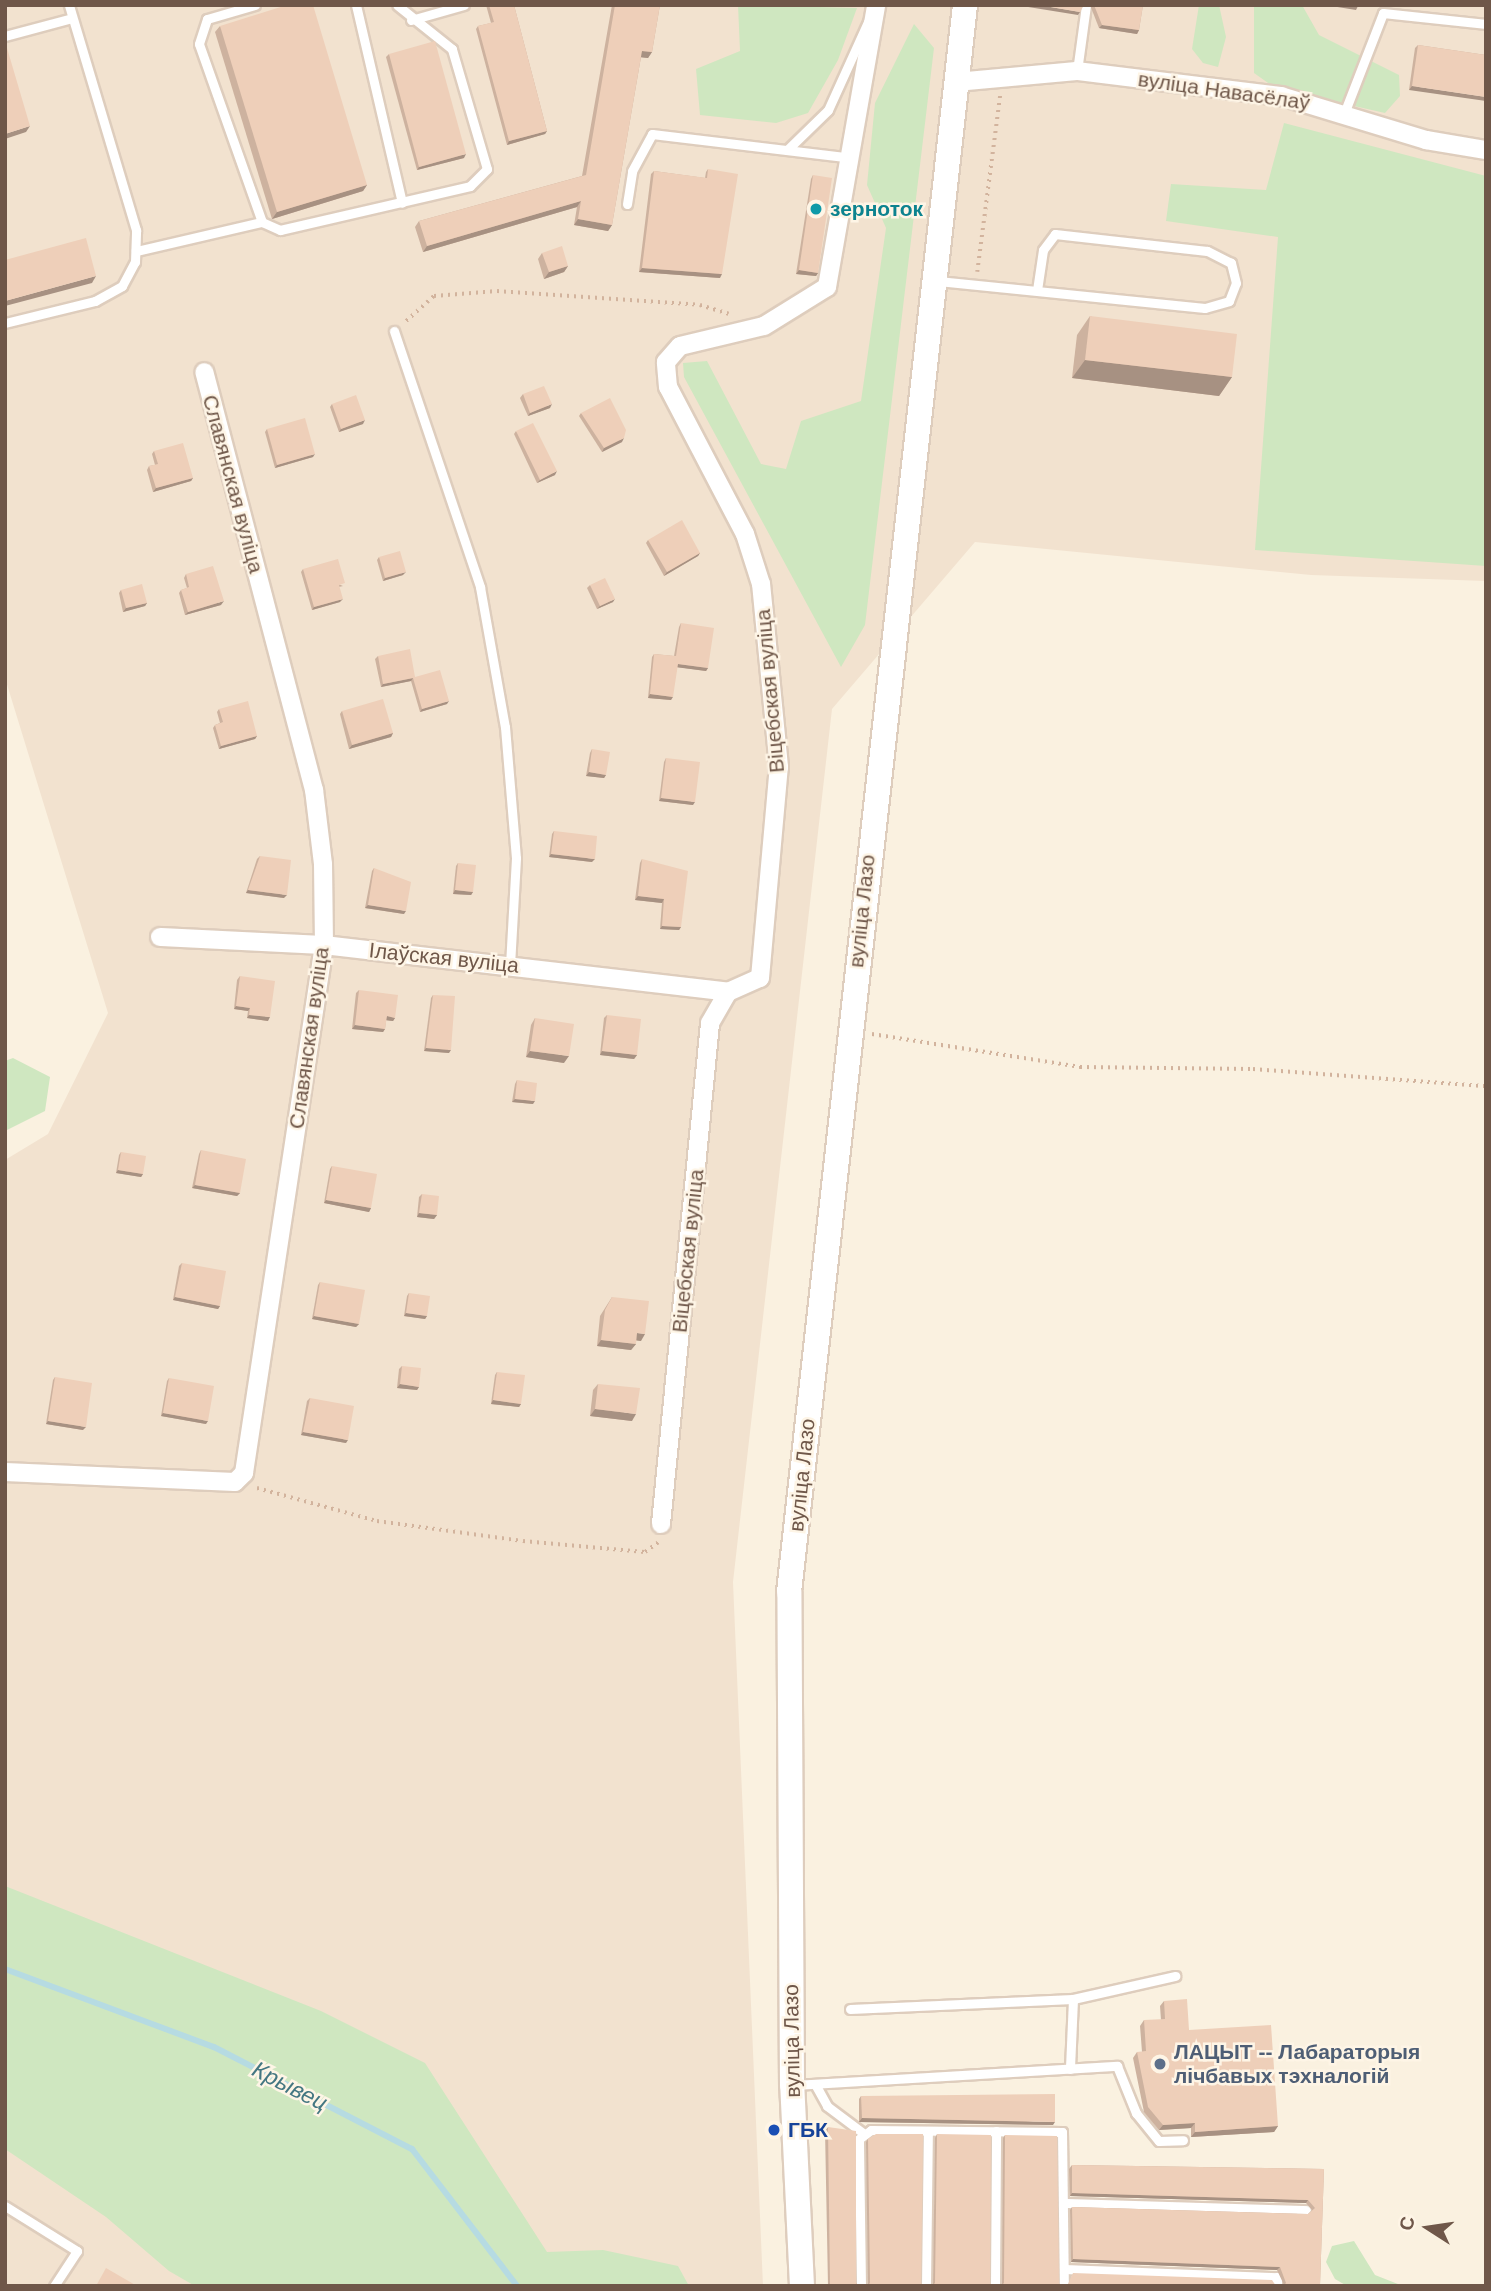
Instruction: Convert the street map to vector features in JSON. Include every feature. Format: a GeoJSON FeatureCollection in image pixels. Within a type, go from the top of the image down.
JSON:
{"type":"FeatureCollection","features":[{"type":"Feature","properties":{"kind":"main road","name":"вуліца Лазо"},"geometry":{"type":"LineString","coordinates":[[802,2286],[804,2085],[789,1592],[848,1030],[965,5]]}},
{"type":"Feature","properties":{"kind":"street","name":"Віцебская вуліца"},"geometry":{"type":"LineString","coordinates":[[662,1524],[710,1023],[728,992],[760,978],[779,767],[761,584],[745,534],[668,387],[666,362],[680,346],[764,326],[827,287],[845,157],[873,13]]}},
{"type":"Feature","properties":{"kind":"street","name":"вуліца Навасёлаў"},"geometry":{"type":"LineString","coordinates":[[956,82],[1077,71],[1281,96],[1345,111],[1426,140],[1486,150]]}},
{"type":"Feature","properties":{"kind":"street","name":"Славянская вуліца"},"geometry":{"type":"LineString","coordinates":[[204,372],[314,790],[324,945],[244,1472],[234,1482]]}},
{"type":"Feature","properties":{"kind":"street","name":"Ілаўская вуліца"},"geometry":{"type":"LineString","coordinates":[[160,937],[324,945],[510,964],[728,992]]}},
{"type":"Feature","properties":{"kind":"street"},"geometry":{"type":"LineString","coordinates":[[5,1472],[234,1482]]}},
{"type":"Feature","properties":{"kind":"lane"},"geometry":{"type":"LineString","coordinates":[[5,323],[95,301],[122,286],[136,251],[136,230],[69,5]]}},
{"type":"Feature","properties":{"kind":"lane"},"geometry":{"type":"LineString","coordinates":[[255,5],[207,19],[199,44],[262,222]]}},
{"type":"Feature","properties":{"kind":"lane"},"geometry":{"type":"LineString","coordinates":[[356,5],[402,203]]}},
{"type":"Feature","properties":{"kind":"lane"},"geometry":{"type":"LineString","coordinates":[[136,251],[262,222],[279,230],[470,186],[487,169],[452,49],[411,20],[397,5]]}},
{"type":"Feature","properties":{"kind":"lane"},"geometry":{"type":"LineString","coordinates":[[411,20],[464,5]]}},
{"type":"Feature","properties":{"kind":"lane"},"geometry":{"type":"LineString","coordinates":[[1077,71],[1086,5]]}},
{"type":"Feature","properties":{"kind":"lane"},"geometry":{"type":"LineString","coordinates":[[787,150],[828,110],[873,13]]}},
{"type":"Feature","properties":{"kind":"lane"},"geometry":{"type":"LineString","coordinates":[[1345,111],[1383,13],[1486,24]]}},
{"type":"Feature","properties":{"kind":"lane"},"geometry":{"type":"LineString","coordinates":[[5,37],[72,18]]}},
{"type":"Feature","properties":{"kind":"lane"},"geometry":{"type":"LineString","coordinates":[[627,204],[632,170],[652,134],[845,157]]}},
{"type":"Feature","properties":{"kind":"lane"},"geometry":{"type":"LineString","coordinates":[[932,280],[1205,308],[1229,301],[1236,283],[1231,263],[1207,251],[1055,234],[1043,250],[1037,290]]}},
{"type":"Feature","properties":{"kind":"lane"},"geometry":{"type":"LineString","coordinates":[[394,331],[480,587],[505,727],[516,858],[510,964]]}},
{"type":"Feature","properties":{"kind":"lane"},"geometry":{"type":"LineString","coordinates":[[850,2009],[1073,1999],[1175,1976]]}},
{"type":"Feature","properties":{"kind":"lane"},"geometry":{"type":"LineString","coordinates":[[1070,2068],[1073,1999]]}},
{"type":"Feature","properties":{"kind":"lane"},"geometry":{"type":"LineString","coordinates":[[804,2085],[1117,2066],[1136,2113],[1158,2141],[1183,2140]]}},
{"type":"Feature","properties":{"kind":"lane"},"geometry":{"type":"LineString","coordinates":[[804,2085],[863,2133],[1062,2132],[1064,2286]]}},
{"type":"Feature","properties":{"kind":"lane"},"geometry":{"type":"LineString","coordinates":[[995,2286],[996,2131]]}},
{"type":"Feature","properties":{"kind":"lane"},"geometry":{"type":"LineString","coordinates":[[926,2286],[928,2132]]}},
{"type":"Feature","properties":{"kind":"lane"},"geometry":{"type":"LineString","coordinates":[[860,2286],[863,2133]]}},
{"type":"Feature","properties":{"kind":"lane"},"geometry":{"type":"LineString","coordinates":[[1063,2203],[1306,2210]]}},
{"type":"Feature","properties":{"kind":"lane"},"geometry":{"type":"LineString","coordinates":[[5,2206],[77,2251],[54,2286]]}},
{"type":"Feature","properties":{"kind":"lane"},"geometry":{"type":"LineString","coordinates":[[1065,2269],[1277,2277],[1277,2286]]}},
{"type":"Feature","properties":{"kind":"path"},"geometry":{"type":"LineString","coordinates":[[975,284],[1002,78]]}},
{"type":"Feature","properties":{"kind":"path"},"geometry":{"type":"LineString","coordinates":[[394,331],[434,296],[497,291],[700,305],[764,326]]}},
{"type":"Feature","properties":{"kind":"path"},"geometry":{"type":"LineString","coordinates":[[848,1030],[1080,1067],[1253,1069],[1486,1086]]}},
{"type":"Feature","properties":{"kind":"path"},"geometry":{"type":"LineString","coordinates":[[234,1482],[377,1521],[523,1541],[645,1552],[659,1542],[662,1524]]}},
{"type":"Feature","properties":{"kind":"shaded area"},"geometry":{"type":"Polygon","coordinates":[[[5,5],[1486,5],[1486,581],[1311,575],[975,542],[832,709],[733,1582],[763,2286],[5,2286],[5,1160],[48,1134],[108,1013],[5,678],[5,5]]]}},
{"type":"Feature","properties":{"kind":"green space"},"geometry":{"type":"Polygon","coordinates":[[[738,5],[857,8],[838,60],[808,113],[776,123],[700,115],[696,69],[740,51],[738,5]]]}},
{"type":"Feature","properties":{"kind":"green space"},"geometry":{"type":"Polygon","coordinates":[[[1199,5],[1219,5],[1226,37],[1218,67],[1203,63],[1192,49],[1199,5]]]}},
{"type":"Feature","properties":{"kind":"green space"},"geometry":{"type":"Polygon","coordinates":[[[1254,5],[1302,5],[1319,35],[1399,75],[1400,96],[1385,113],[1275,88],[1254,73],[1254,5]]]}},
{"type":"Feature","properties":{"kind":"green space"},"geometry":{"type":"Polygon","coordinates":[[[914,24],[934,48],[865,625],[841,667],[684,377],[683,363],[707,361],[761,464],[786,469],[801,421],[861,401],[886,228],[867,185],[875,103],[914,24]]]}},
{"type":"Feature","properties":{"kind":"green space"},"geometry":{"type":"Polygon","coordinates":[[[1284,123],[1486,176],[1486,566],[1255,550],[1278,237],[1166,221],[1171,184],[1266,190],[1284,123]]]}},
{"type":"Feature","properties":{"kind":"green space"},"geometry":{"type":"Polygon","coordinates":[[[13,1058],[50,1077],[45,1111],[5,1131],[5,1061],[13,1058]]]}},
{"type":"Feature","properties":{"kind":"green space"},"geometry":{"type":"Polygon","coordinates":[[[5,1886],[321,2011],[425,2063],[547,2252],[603,2250],[678,2266],[689,2286],[195,2286],[169,2271],[106,2217],[5,2149],[5,1886]]]}},
{"type":"Feature","properties":{"kind":"green space"},"geometry":{"type":"Polygon","coordinates":[[[1354,2241],[1375,2275],[1403,2286],[1347,2286],[1335,2279],[1326,2262],[1332,2246],[1354,2241]]]}},
{"type":"Feature","properties":{"kind":"building"},"geometry":{"type":"Polygon","coordinates":[[[287,5],[313,5],[367,185],[277,212],[220,26],[287,5]]]}},
{"type":"Feature","properties":{"kind":"building"},"geometry":{"type":"Polygon","coordinates":[[[489,5],[514,5],[547,131],[509,141],[478,26],[494,22],[489,5]]]}},
{"type":"Feature","properties":{"kind":"building"},"geometry":{"type":"Polygon","coordinates":[[[615,5],[660,5],[652,52],[642,51],[612,225],[578,219],[581,201],[427,246],[419,221],[586,175],[615,5]]]}},
{"type":"Feature","properties":{"kind":"building"},"geometry":{"type":"Polygon","coordinates":[[[1039,5],[1084,5],[1080,12],[1039,5]]]}},
{"type":"Feature","properties":{"kind":"building"},"geometry":{"type":"Polygon","coordinates":[[[1094,5],[1143,5],[1139,30],[1102,25],[1094,5]]]}},
{"type":"Feature","properties":{"kind":"building"},"geometry":{"type":"Polygon","coordinates":[[[435,41],[466,154],[419,167],[389,54],[435,41]]]}},
{"type":"Feature","properties":{"kind":"building"},"geometry":{"type":"Polygon","coordinates":[[[1418,45],[1486,55],[1486,97],[1412,86],[1418,45]]]}},
{"type":"Feature","properties":{"kind":"building"},"geometry":{"type":"Polygon","coordinates":[[[7,48],[30,126],[5,134],[5,49],[7,48]]]}},
{"type":"Feature","properties":{"kind":"building"},"geometry":{"type":"Polygon","coordinates":[[[708,169],[738,174],[722,274],[642,268],[654,171],[707,178],[708,169]]]}},
{"type":"Feature","properties":{"kind":"building","name":"зерноток"},"geometry":{"type":"Polygon","coordinates":[[[813,175],[832,178],[818,273],[799,270],[813,175]]]}},
{"type":"Feature","properties":{"kind":"building"},"geometry":{"type":"Polygon","coordinates":[[[86,238],[96,276],[5,301],[5,260],[86,238]]]}},
{"type":"Feature","properties":{"kind":"building"},"geometry":{"type":"Polygon","coordinates":[[[562,246],[568,266],[549,272],[542,253],[562,246]]]}},
{"type":"Feature","properties":{"kind":"building"},"geometry":{"type":"Polygon","coordinates":[[[1090,316],[1237,334],[1232,377],[1085,360],[1090,316]]]}},
{"type":"Feature","properties":{"kind":"building"},"geometry":{"type":"Polygon","coordinates":[[[544,386],[552,404],[530,413],[523,394],[544,386]]]}},
{"type":"Feature","properties":{"kind":"building"},"geometry":{"type":"Polygon","coordinates":[[[356,395],[365,420],[341,429],[332,404],[356,395]]]}},
{"type":"Feature","properties":{"kind":"building"},"geometry":{"type":"Polygon","coordinates":[[[610,398],[626,430],[624,438],[604,448],[581,413],[610,398]]]}},
{"type":"Feature","properties":{"kind":"building"},"geometry":{"type":"Polygon","coordinates":[[[305,418],[315,454],[277,465],[267,429],[305,418]]]}},
{"type":"Feature","properties":{"kind":"building"},"geometry":{"type":"Polygon","coordinates":[[[533,423],[557,471],[540,480],[516,431],[533,423]]]}},
{"type":"Feature","properties":{"kind":"building"},"geometry":{"type":"Polygon","coordinates":[[[183,443],[193,478],[156,488],[149,466],[158,464],[154,451],[183,443]]]}},
{"type":"Feature","properties":{"kind":"building"},"geometry":{"type":"Polygon","coordinates":[[[682,520],[700,553],[667,572],[648,540],[682,520]]]}},
{"type":"Feature","properties":{"kind":"building"},"geometry":{"type":"Polygon","coordinates":[[[400,551],[406,572],[385,578],[379,557],[400,551]]]}},
{"type":"Feature","properties":{"kind":"building"},"geometry":{"type":"Polygon","coordinates":[[[338,559],[345,583],[339,585],[343,599],[314,607],[303,569],[338,559]]]}},
{"type":"Feature","properties":{"kind":"building"},"geometry":{"type":"Polygon","coordinates":[[[213,566],[224,601],[188,612],[181,590],[189,587],[186,574],[213,566]]]}},
{"type":"Feature","properties":{"kind":"building"},"geometry":{"type":"Polygon","coordinates":[[[605,578],[615,599],[600,606],[590,585],[605,578]]]}},
{"type":"Feature","properties":{"kind":"building"},"geometry":{"type":"Polygon","coordinates":[[[142,584],[147,603],[126,608],[121,590],[142,584]]]}},
{"type":"Feature","properties":{"kind":"building"},"geometry":{"type":"Polygon","coordinates":[[[681,623],[714,628],[708,668],[678,664],[673,697],[650,694],[654,654],[676,656],[681,623]]]}},
{"type":"Feature","properties":{"kind":"building"},"geometry":{"type":"Polygon","coordinates":[[[410,649],[415,677],[440,670],[449,701],[422,709],[413,678],[383,684],[378,656],[410,649]]]}},
{"type":"Feature","properties":{"kind":"building"},"geometry":{"type":"Polygon","coordinates":[[[383,699],[393,733],[352,745],[342,711],[383,699]]]}},
{"type":"Feature","properties":{"kind":"building"},"geometry":{"type":"Polygon","coordinates":[[[248,701],[257,736],[221,746],[215,725],[223,722],[219,709],[248,701]]]}},
{"type":"Feature","properties":{"kind":"building"},"geometry":{"type":"Polygon","coordinates":[[[592,749],[610,752],[606,775],[589,772],[592,749]]]}},
{"type":"Feature","properties":{"kind":"building"},"geometry":{"type":"Polygon","coordinates":[[[666,758],[700,762],[695,802],[661,798],[666,758]]]}},
{"type":"Feature","properties":{"kind":"building"},"geometry":{"type":"Polygon","coordinates":[[[554,831],[597,836],[595,859],[551,854],[554,831]]]}},
{"type":"Feature","properties":{"kind":"building"},"geometry":{"type":"Polygon","coordinates":[[[260,856],[291,860],[287,895],[248,890],[260,856]]]}},
{"type":"Feature","properties":{"kind":"building"},"geometry":{"type":"Polygon","coordinates":[[[642,859],[688,871],[681,927],[662,926],[664,899],[638,896],[642,859]]]}},
{"type":"Feature","properties":{"kind":"building"},"geometry":{"type":"Polygon","coordinates":[[[458,863],[476,865],[473,892],[455,890],[458,863]]]}},
{"type":"Feature","properties":{"kind":"building"},"geometry":{"type":"Polygon","coordinates":[[[374,868],[411,882],[406,911],[368,905],[374,868]]]}},
{"type":"Feature","properties":{"kind":"building"},"geometry":{"type":"Polygon","coordinates":[[[240,976],[275,981],[270,1017],[249,1015],[250,1008],[236,1006],[240,976]]]}},
{"type":"Feature","properties":{"kind":"building"},"geometry":{"type":"Polygon","coordinates":[[[359,990],[398,995],[395,1018],[387,1016],[385,1029],[355,1025],[359,990]]]}},
{"type":"Feature","properties":{"kind":"building"},"geometry":{"type":"Polygon","coordinates":[[[433,995],[455,996],[451,1050],[426,1048],[433,995]]]}},
{"type":"Feature","properties":{"kind":"building"},"geometry":{"type":"Polygon","coordinates":[[[607,1015],[641,1019],[637,1055],[602,1051],[607,1015]]]}},
{"type":"Feature","properties":{"kind":"building"},"geometry":{"type":"Polygon","coordinates":[[[535,1018],[574,1024],[569,1056],[530,1051],[535,1018]]]}},
{"type":"Feature","properties":{"kind":"building"},"geometry":{"type":"Polygon","coordinates":[[[517,1080],[537,1083],[535,1101],[515,1099],[517,1080]]]}},
{"type":"Feature","properties":{"kind":"building"},"geometry":{"type":"Polygon","coordinates":[[[201,1150],[246,1159],[240,1193],[195,1185],[201,1150]]]}},
{"type":"Feature","properties":{"kind":"building"},"geometry":{"type":"Polygon","coordinates":[[[121,1152],[146,1156],[143,1174],[118,1170],[121,1152]]]}},
{"type":"Feature","properties":{"kind":"building"},"geometry":{"type":"Polygon","coordinates":[[[332,1166],[377,1174],[371,1208],[326,1200],[332,1166]]]}},
{"type":"Feature","properties":{"kind":"building"},"geometry":{"type":"Polygon","coordinates":[[[422,1194],[439,1196],[437,1215],[419,1213],[422,1194]]]}},
{"type":"Feature","properties":{"kind":"building"},"geometry":{"type":"Polygon","coordinates":[[[182,1263],[226,1271],[220,1306],[175,1297],[182,1263]]]}},
{"type":"Feature","properties":{"kind":"building"},"geometry":{"type":"Polygon","coordinates":[[[320,1282],[365,1290],[359,1324],[314,1316],[320,1282]]]}},
{"type":"Feature","properties":{"kind":"building"},"geometry":{"type":"Polygon","coordinates":[[[409,1293],[430,1296],[427,1316],[406,1313],[409,1293]]]}},
{"type":"Feature","properties":{"kind":"building"},"geometry":{"type":"Polygon","coordinates":[[[612,1297],[649,1301],[645,1334],[637,1333],[636,1344],[601,1340],[605,1310],[612,1297]]]}},
{"type":"Feature","properties":{"kind":"building"},"geometry":{"type":"Polygon","coordinates":[[[402,1366],[421,1368],[419,1387],[400,1384],[402,1366]]]}},
{"type":"Feature","properties":{"kind":"building"},"geometry":{"type":"Polygon","coordinates":[[[497,1372],[525,1375],[521,1404],[493,1400],[497,1372]]]}},
{"type":"Feature","properties":{"kind":"building"},"geometry":{"type":"Polygon","coordinates":[[[55,1377],[92,1383],[86,1427],[48,1421],[55,1377]]]}},
{"type":"Feature","properties":{"kind":"building"},"geometry":{"type":"Polygon","coordinates":[[[169,1378],[214,1386],[208,1421],[163,1413],[169,1378]]]}},
{"type":"Feature","properties":{"kind":"building"},"geometry":{"type":"Polygon","coordinates":[[[598,1384],[640,1388],[636,1414],[595,1409],[598,1384]]]}},
{"type":"Feature","properties":{"kind":"building"},"geometry":{"type":"Polygon","coordinates":[[[310,1398],[354,1406],[348,1440],[303,1432],[310,1398]]]}},
{"type":"Feature","properties":{"kind":"building"},"geometry":{"type":"Polygon","coordinates":[[[1187,1999],[1189,2030],[1271,2025],[1278,2126],[1195,2132],[1195,2123],[1163,2125],[1148,2107],[1137,2052],[1146,2051],[1144,2020],[1165,2019],[1164,2001],[1187,1999]]]}},
{"type":"Feature","properties":{"kind":"building"},"geometry":{"type":"Polygon","coordinates":[[[1055,2094],[1055,2122],[862,2118],[861,2096],[1055,2094]]]}},
{"type":"Feature","properties":{"kind":"building"},"geometry":{"type":"Polygon","coordinates":[[[828,2127],[856,2131],[856,2283],[859,2286],[830,2286],[828,2127]]]}},
{"type":"Feature","properties":{"kind":"building"},"geometry":{"type":"Polygon","coordinates":[[[876,2134],[923,2134],[921,2283],[924,2286],[867,2286],[870,2283],[868,2139],[876,2134]]]}},
{"type":"Feature","properties":{"kind":"building"},"geometry":{"type":"Polygon","coordinates":[[[937,2134],[991,2135],[990,2283],[993,2286],[932,2286],[935,2283],[937,2134]]]}},
{"type":"Feature","properties":{"kind":"building"},"geometry":{"type":"Polygon","coordinates":[[[1005,2135],[1057,2136],[1059,2283],[1062,2286],[1001,2286],[1004,2283],[1005,2135]]]}},
{"type":"Feature","properties":{"kind":"building"},"geometry":{"type":"Polygon","coordinates":[[[1072,2165],[1324,2169],[1320,2285],[1323,2286],[1283,2286],[1286,2283],[1280,2267],[1073,2259],[1072,2207],[1308,2214],[1315,2208],[1308,2200],[1072,2193],[1072,2165]]]}},
{"type":"Feature","properties":{"kind":"building"},"geometry":{"type":"Polygon","coordinates":[[[106,2268],[137,2286],[96,2286],[106,2268]]]}},
{"type":"Feature","properties":{"kind":"building"},"geometry":{"type":"Polygon","coordinates":[[[1073,2273],[1272,2280],[1276,2286],[1067,2286],[1073,2273]]]}},
{"type":"Feature","properties":{"kind":"waterway","name":"Крывец"},"geometry":{"type":"LineString","coordinates":[[5,1969],[214,2047],[412,2149],[517,2286]]}},
{"type":"Feature","properties":{"kind":"place","name":"зерноток"},"geometry":{"type":"Point","coordinates":[816,209]}},
{"type":"Feature","properties":{"kind":"place","name":"ЛАЦЫТ -- Лабараторыя лічбавых тэхналогій"},"geometry":{"type":"Point","coordinates":[1160,2064]}},
{"type":"Feature","properties":{"kind":"place","name":"ГБК"},"geometry":{"type":"Point","coordinates":[774,2130]}}]}
